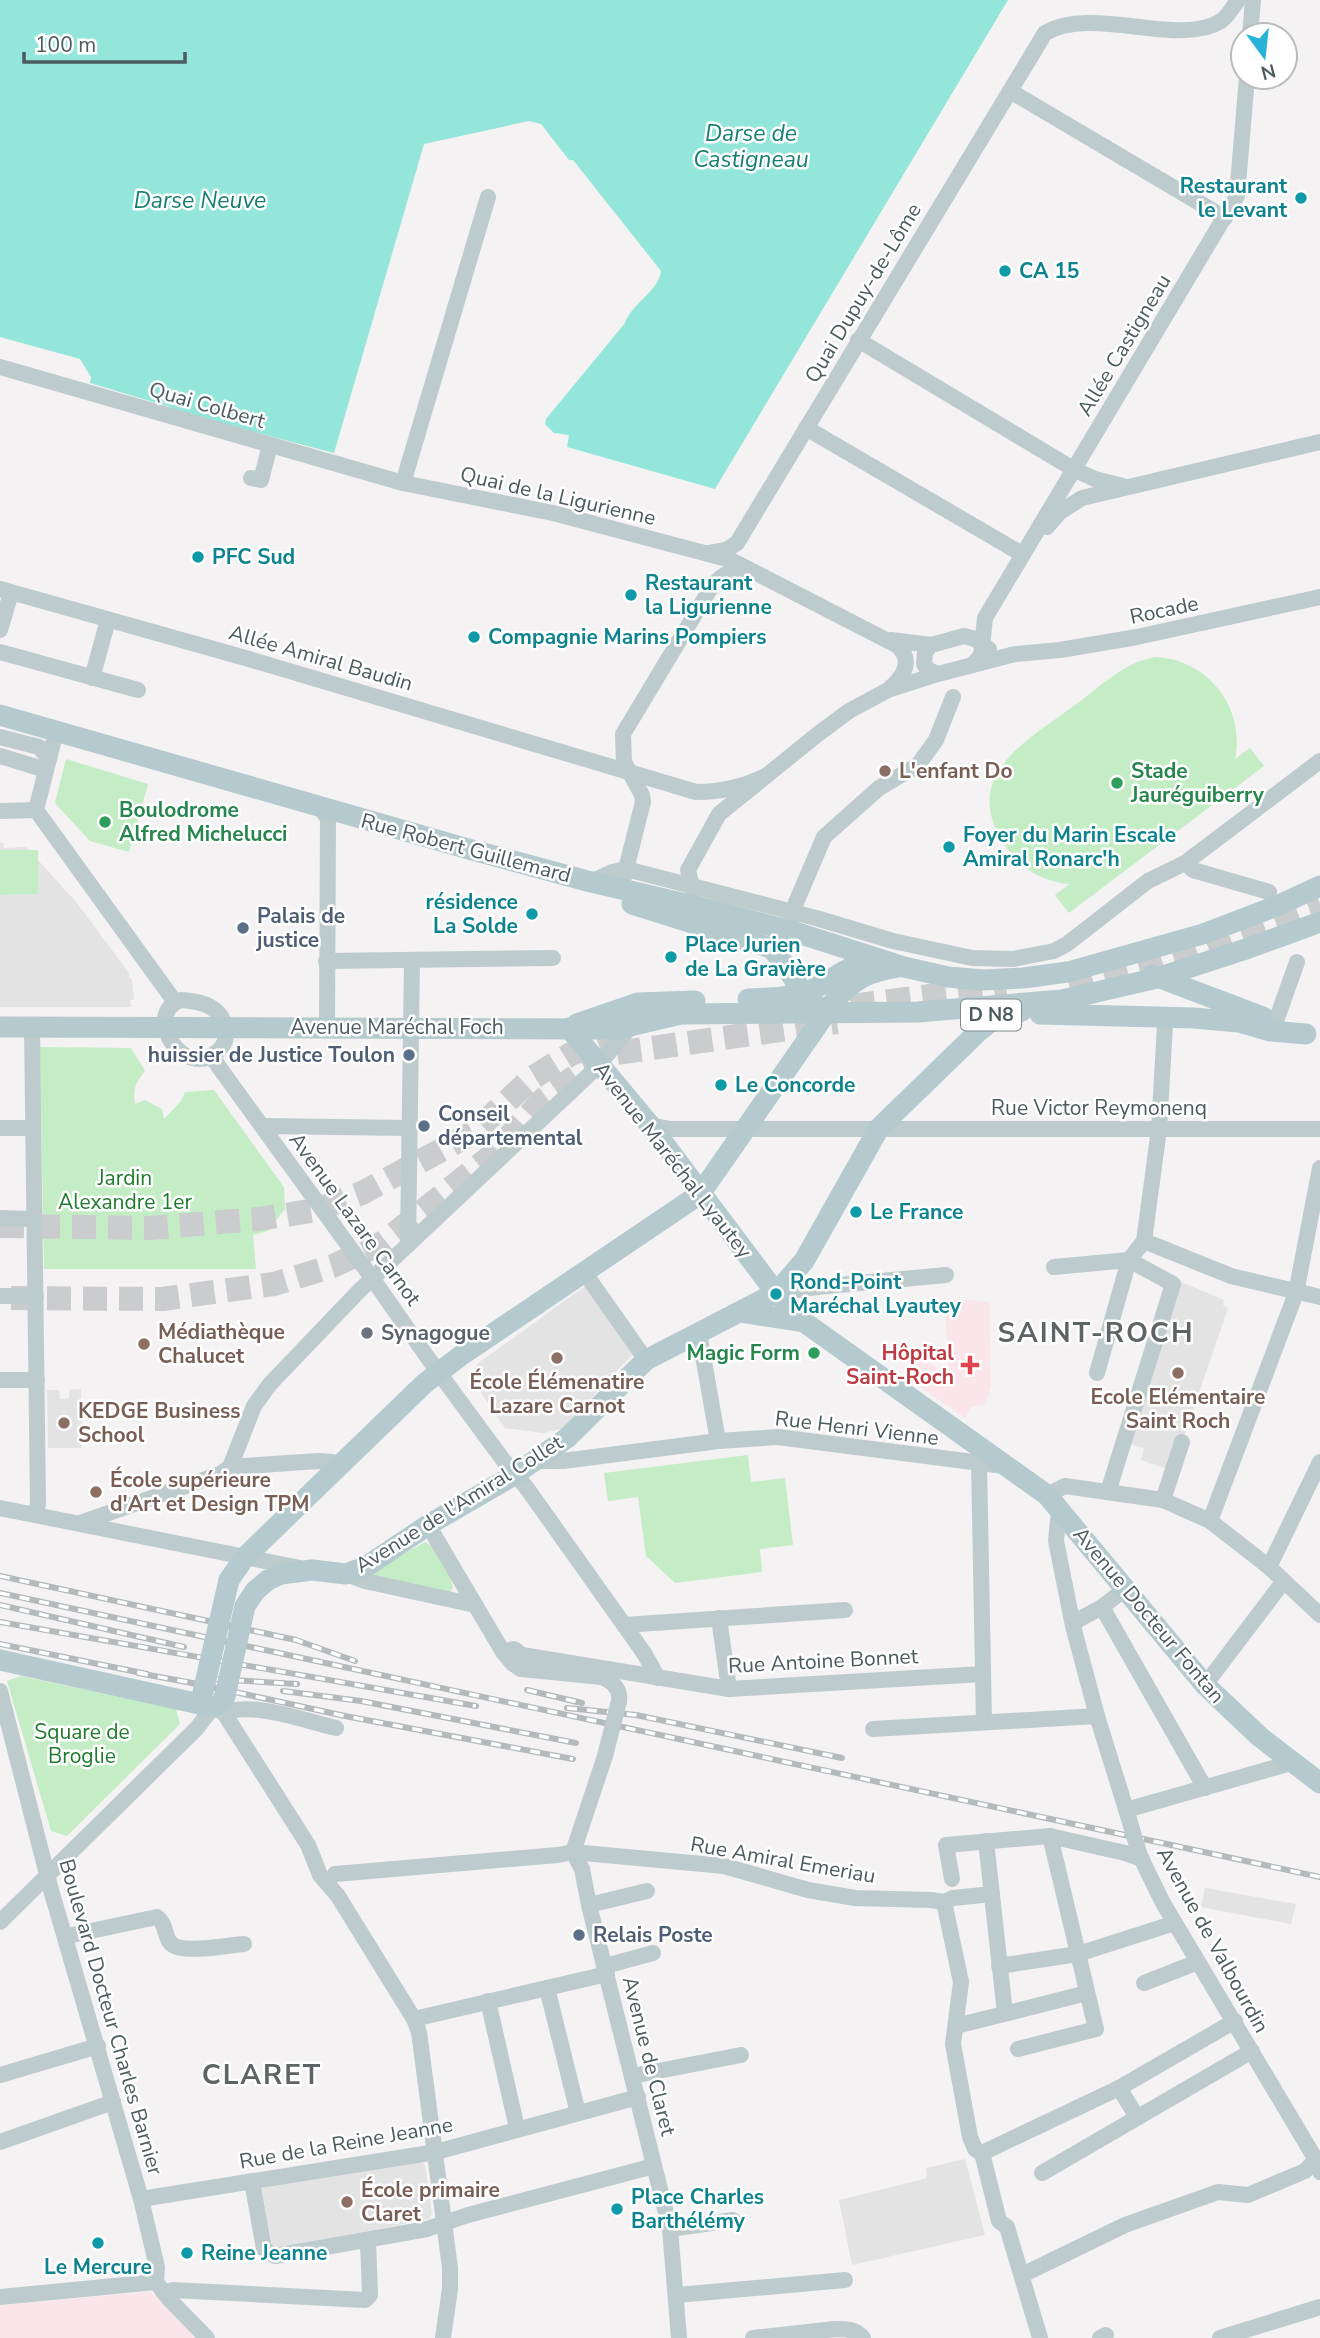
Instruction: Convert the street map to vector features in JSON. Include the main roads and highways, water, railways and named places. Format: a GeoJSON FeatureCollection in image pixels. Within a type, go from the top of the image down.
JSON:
{"type":"FeatureCollection","features":[{"type":"Feature","properties":{"kind":"main road"},"geometry":{"type":"LineString","coordinates":[[0,715],[27,723],[51,751]]}},
{"type":"Feature","properties":{"kind":"main road"},"geometry":{"type":"LineString","coordinates":[[0,726],[51,751]]}},
{"type":"Feature","properties":{"kind":"main road","name":"Rue Robert Guillemard"},"geometry":{"type":"LineString","coordinates":[[51,751],[122,750],[328,812],[555,887],[611,897],[627,887]]}},
{"type":"Feature","properties":{"kind":"main road","name":"Rue Robert Guillemard"},"geometry":{"type":"LineString","coordinates":[[51,751],[328,812],[591,882],[627,887],[798,933],[904,967],[983,980],[1068,972],[1203,934],[1279,905],[1318,883]]}},
{"type":"Feature","properties":{"kind":"main road","name":"Rue Robert Guillemard"},"geometry":{"type":"LineString","coordinates":[[627,887],[762,944],[780,957],[802,993]]}},
{"type":"Feature","properties":{"kind":"main road"},"geometry":{"type":"LineString","coordinates":[[740,1312],[776,1293],[804,1261],[879,1128],[989,1023],[1062,1000],[1157,978],[1320,922]]}},
{"type":"Feature","properties":{"kind":"main road"},"geometry":{"type":"LineString","coordinates":[[569,1028],[590,1018],[638,1003],[765,998],[802,993],[853,965],[878,959]]}},
{"type":"Feature","properties":{"kind":"main road"},"geometry":{"type":"LineString","coordinates":[[1203,1019],[1210,1010],[1210,981],[1215,959]]}},
{"type":"Feature","properties":{"kind":"main road","name":"D N8"},"geometry":{"type":"LineString","coordinates":[[1111,960],[1313,1036]]}},
{"type":"Feature","properties":{"kind":"main road"},"geometry":{"type":"LineString","coordinates":[[765,998],[779,984],[786,967]]}},
{"type":"Feature","properties":{"kind":"main road"},"geometry":{"type":"LineString","coordinates":[[0,1660],[182,1701],[200,1696],[216,1700],[242,1575],[339,1466],[439,1373],[700,1194],[835,1000],[857,979],[882,970],[904,967]]}},
{"type":"Feature","properties":{"kind":"main road"},"geometry":{"type":"LineString","coordinates":[[802,993],[827,1012]]}},
{"type":"Feature","properties":{"kind":"main road"},"geometry":{"type":"LineString","coordinates":[[918,1012],[1062,1000]]}},
{"type":"Feature","properties":{"kind":"main road","name":"D N8"},"geometry":{"type":"LineString","coordinates":[[918,1012],[944,1016],[1065,1013],[1203,1019],[1239,1022],[1270,1031],[1313,1036]]}},
{"type":"Feature","properties":{"kind":"main road","name":"Avenue Maréchal Foch"},"geometry":{"type":"LineString","coordinates":[[0,1027],[617,1029],[681,1014],[918,1012]]}},
{"type":"Feature","properties":{"kind":"main road","name":"Avenue Maréchal Lyautey"},"geometry":{"type":"LineString","coordinates":[[569,1028],[650,1125],[776,1293],[804,1322],[983,1458]]}},
{"type":"Feature","properties":{"kind":"main road"},"geometry":{"type":"LineString","coordinates":[[740,1312],[804,1322]]}},
{"type":"Feature","properties":{"kind":"main road","name":"Avenue de l'Amiral Collet"},"geometry":{"type":"LineString","coordinates":[[242,1575],[268,1580],[281,1574],[313,1570],[346,1574],[367,1566],[428,1525],[514,1475],[567,1438],[646,1360],[740,1312]]}},
{"type":"Feature","properties":{"kind":"main road","name":"Avenue Docteur Fontan"},"geometry":{"type":"LineString","coordinates":[[983,1458],[1008,1467],[1056,1504],[1205,1685],[1225,1706],[1290,1761],[1319,1781]]}},
{"type":"Feature","properties":{"kind":"water"},"geometry":{"type":"Polygon","coordinates":[[[0,0],[1008,0],[715,489],[567,447],[569,435],[554,433],[545,424],[546,419],[625,323],[633,309],[655,285],[661,271],[573,160],[569,160],[541,124],[529,121],[424,144],[334,453],[177,412],[170,407],[90,383],[91,377],[80,359],[0,337],[0,0]]]}},
{"type":"Feature","properties":{"kind":"tunnel"},"geometry":{"type":"LineString","coordinates":[[1070,988],[1166,961],[1320,904]]}},
{"type":"Feature","properties":{"kind":"tunnel"},"geometry":{"type":"LineString","coordinates":[[851,1006],[1006,986]]}},
{"type":"Feature","properties":{"kind":"tunnel"},"geometry":{"type":"LineString","coordinates":[[11,1298],[162,1299],[274,1284],[333,1266],[384,1242],[490,1157],[545,1098],[580,1073],[616,1053],[837,1022]]}},
{"type":"Feature","properties":{"kind":"tunnel"},"geometry":{"type":"LineString","coordinates":[[0,1226],[150,1228],[259,1219],[316,1210],[362,1193],[473,1133],[532,1078],[571,1054],[610,1039],[631,1035]]}},
{"type":"Feature","properties":{"kind":"railway"},"geometry":{"type":"LineString","coordinates":[[0,1576],[296,1640],[355,1661]]}},
{"type":"Feature","properties":{"kind":"railway"},"geometry":{"type":"LineString","coordinates":[[0,1593],[1320,1877]]}},
{"type":"Feature","properties":{"kind":"railway"},"geometry":{"type":"LineString","coordinates":[[0,1605],[184,1647]]}},
{"type":"Feature","properties":{"kind":"railway"},"geometry":{"type":"LineString","coordinates":[[0,1622],[476,1706]]}},
{"type":"Feature","properties":{"kind":"railway"},"geometry":{"type":"LineString","coordinates":[[0,1644],[147,1674]]}},
{"type":"Feature","properties":{"kind":"railway"},"geometry":{"type":"LineString","coordinates":[[138,1673],[573,1759]]}},
{"type":"Feature","properties":{"kind":"railway"},"geometry":{"type":"LineString","coordinates":[[214,1679],[297,1684]]}},
{"type":"Feature","properties":{"kind":"railway"},"geometry":{"type":"LineString","coordinates":[[527,1690],[582,1703]]}},
{"type":"Feature","properties":{"kind":"railway"},"geometry":{"type":"LineString","coordinates":[[283,1691],[361,1701],[576,1743]]}},
{"type":"Feature","properties":{"kind":"railway"},"geometry":{"type":"LineString","coordinates":[[567,1708],[636,1715],[842,1758]]}},
{"type":"Feature","properties":{"kind":"place","name":"Restaurant le Levant"},"geometry":{"type":"Point","coordinates":[1301,198]}},
{"type":"Feature","properties":{"kind":"place","name":"CA 15"},"geometry":{"type":"Point","coordinates":[1005,271]}},
{"type":"Feature","properties":{"kind":"place","name":"PFC Sud"},"geometry":{"type":"Point","coordinates":[198,557]}},
{"type":"Feature","properties":{"kind":"place","name":"Restaurant la Ligurienne"},"geometry":{"type":"Point","coordinates":[631,595]}},
{"type":"Feature","properties":{"kind":"place","name":"Compagnie Marins Pompiers"},"geometry":{"type":"Point","coordinates":[474,637]}},
{"type":"Feature","properties":{"kind":"place","name":"L'enfant Do"},"geometry":{"type":"Point","coordinates":[885,771]}},
{"type":"Feature","properties":{"kind":"place","name":"Stade Jauréguiberry"},"geometry":{"type":"Point","coordinates":[1117,783]}},
{"type":"Feature","properties":{"kind":"place","name":"Boulodrome Alfred Michelucci"},"geometry":{"type":"Point","coordinates":[105,822]}},
{"type":"Feature","properties":{"kind":"place","name":"Foyer du Marin Escale Amiral Ronarc'h"},"geometry":{"type":"Point","coordinates":[949,847]}},
{"type":"Feature","properties":{"kind":"place","name":"résidence La Solde"},"geometry":{"type":"Point","coordinates":[532,914]}},
{"type":"Feature","properties":{"kind":"place","name":"Palais de justice"},"geometry":{"type":"Point","coordinates":[243,928]}},
{"type":"Feature","properties":{"kind":"place","name":"Place Jurien de La Gravière"},"geometry":{"type":"Point","coordinates":[671,957]}},
{"type":"Feature","properties":{"kind":"place","name":"huissier de Justice Toulon"},"geometry":{"type":"Point","coordinates":[409,1055]}},
{"type":"Feature","properties":{"kind":"place","name":"Le Concorde"},"geometry":{"type":"Point","coordinates":[721,1085]}},
{"type":"Feature","properties":{"kind":"place","name":"Conseil départemental"},"geometry":{"type":"Point","coordinates":[424,1126]}},
{"type":"Feature","properties":{"kind":"place","name":"Le France"},"geometry":{"type":"Point","coordinates":[856,1212]}},
{"type":"Feature","properties":{"kind":"place","name":"Rond-Point Maréchal Lyautey"},"geometry":{"type":"Point","coordinates":[776,1294]}},
{"type":"Feature","properties":{"kind":"place","name":"Synagogue"},"geometry":{"type":"Point","coordinates":[367,1333]}},
{"type":"Feature","properties":{"kind":"place","name":"Médiathèque Chalucet"},"geometry":{"type":"Point","coordinates":[144,1344]}},
{"type":"Feature","properties":{"kind":"place","name":"Magic Form"},"geometry":{"type":"Point","coordinates":[814,1353]}},
{"type":"Feature","properties":{"kind":"place","name":"École Élémenatire Lazare Carnot"},"geometry":{"type":"Point","coordinates":[557,1358]}},
{"type":"Feature","properties":{"kind":"place","name":"Hôpital Saint-Roch"},"geometry":{"type":"Point","coordinates":[970,1365]}},
{"type":"Feature","properties":{"kind":"place","name":"Ecole Elémentaire Saint Roch"},"geometry":{"type":"Point","coordinates":[1178,1373]}},
{"type":"Feature","properties":{"kind":"place","name":"KEDGE Business School"},"geometry":{"type":"Point","coordinates":[64,1423]}},
{"type":"Feature","properties":{"kind":"place","name":"École supérieure d'Art et Design TPM"},"geometry":{"type":"Point","coordinates":[96,1492]}},
{"type":"Feature","properties":{"kind":"place","name":"Relais Poste"},"geometry":{"type":"Point","coordinates":[579,1935]}},
{"type":"Feature","properties":{"kind":"place","name":"École primaire Claret"},"geometry":{"type":"Point","coordinates":[347,2202]}},
{"type":"Feature","properties":{"kind":"place","name":"Place Charles Barthélémy"},"geometry":{"type":"Point","coordinates":[617,2209]}},
{"type":"Feature","properties":{"kind":"place","name":"Le Mercure"},"geometry":{"type":"Point","coordinates":[98,2243]}},
{"type":"Feature","properties":{"kind":"place","name":"Reine Jeanne"},"geometry":{"type":"Point","coordinates":[187,2253]}},
{"type":"Feature","properties":{"kind":"district","name":"SAINT-ROCH"},"geometry":{"type":"Point","coordinates":[1096,1333]}},
{"type":"Feature","properties":{"kind":"district","name":"CLARET"},"geometry":{"type":"Point","coordinates":[262,2075]}},
{"type":"Feature","properties":{"kind":"water label","name":"Darse de Castigneau"},"geometry":{"type":"Point","coordinates":[751,146]}},
{"type":"Feature","properties":{"kind":"water label","name":"Darse Neuve"},"geometry":{"type":"Point","coordinates":[200,200]}},
{"type":"Feature","properties":{"kind":"park label","name":"Jardin Alexandre 1er"},"geometry":{"type":"Point","coordinates":[125,1190]}},
{"type":"Feature","properties":{"kind":"park label","name":"Square de Broglie"},"geometry":{"type":"Point","coordinates":[82,1744]}}]}
